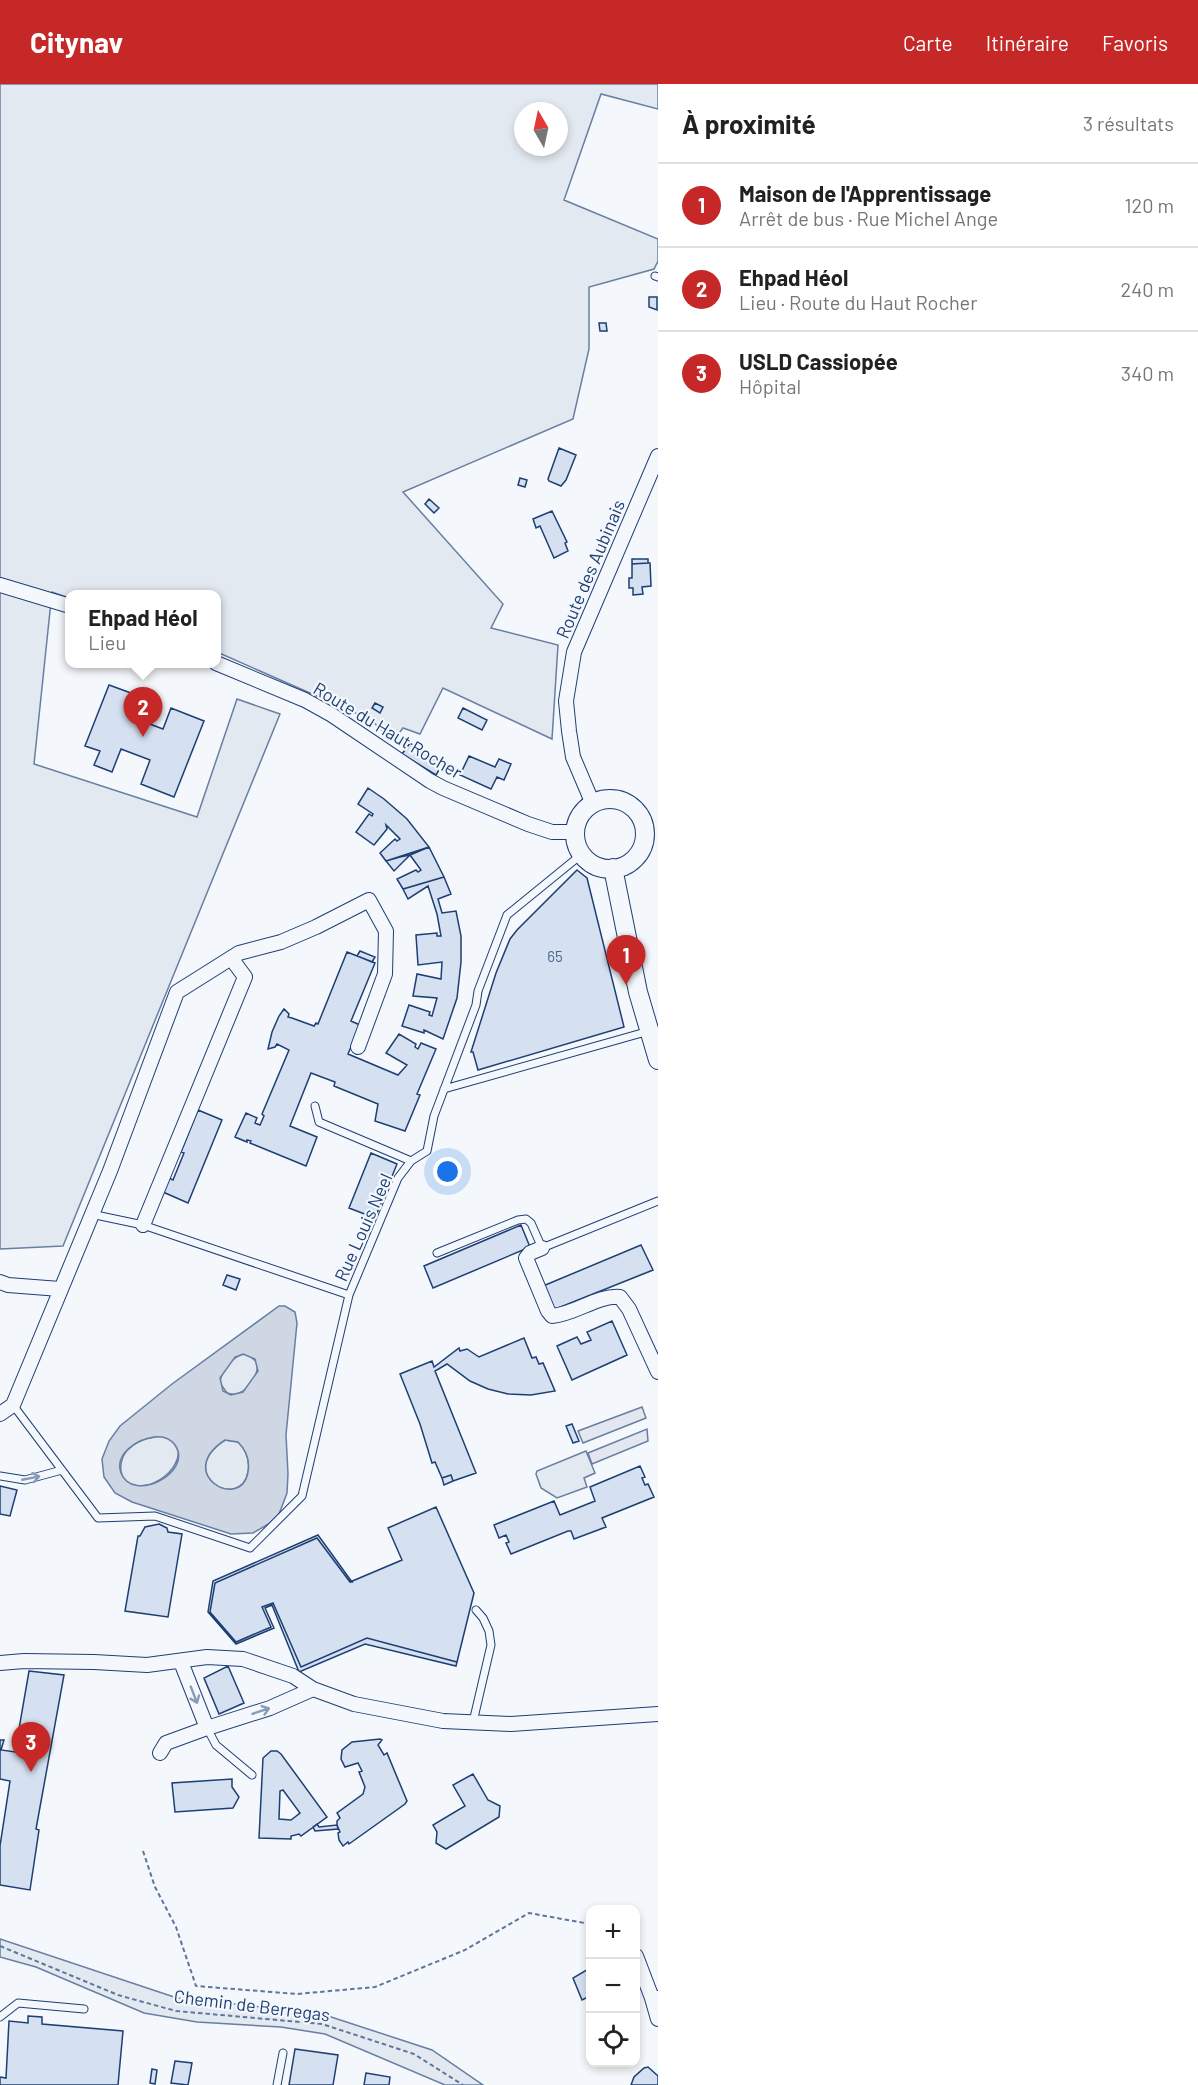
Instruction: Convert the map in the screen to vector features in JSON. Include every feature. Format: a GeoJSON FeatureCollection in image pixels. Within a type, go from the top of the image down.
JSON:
{"type":"FeatureCollection","features":[{"type":"Feature","properties":{"kind":"street","name":"Route des Aubinais"},"geometry":{"type":"LineString","coordinates":[[593,804],[573,757],[569,731],[566,700],[574,652],[658,456]]}},
{"type":"Feature","properties":{"kind":"street"},"geometry":{"type":"LineString","coordinates":[[0,585],[65,605]]}},
{"type":"Feature","properties":{"kind":"street","name":"Route du Haut Rocher"},"geometry":{"type":"LineString","coordinates":[[221,665],[305,700],[332,715],[443,788],[552,832],[576,832]]}},
{"type":"Feature","properties":{"kind":"street"},"geometry":{"type":"LineString","coordinates":[[611,799],[631,806],[642,819],[652,837],[630,862],[613,868],[596,866],[582,854],[576,840],[576,832],[582,814],[593,804],[611,799]]}},
{"type":"Feature","properties":{"kind":"street"},"geometry":{"type":"LineString","coordinates":[[613,868],[638,992],[658,1060]]}},
{"type":"Feature","properties":{"kind":"street"},"geometry":{"type":"LineString","coordinates":[[0,1414],[13,1405],[154,1058],[177,992],[239,953],[281,942],[369,900],[386,931],[386,974],[358,1047]]}},
{"type":"Feature","properties":{"kind":"street"},"geometry":{"type":"LineString","coordinates":[[143,1225],[245,977],[231,958]]}},
{"type":"Feature","properties":{"kind":"street"},"geometry":{"type":"LineString","coordinates":[[542,1248],[530,1253],[526,1258],[552,1316],[571,1312],[598,1300],[620,1297],[629,1309],[658,1372]]}},
{"type":"Feature","properties":{"kind":"street"},"geometry":{"type":"LineString","coordinates":[[0,1282],[8,1286],[60,1289]]}},
{"type":"Feature","properties":{"kind":"street"},"geometry":{"type":"LineString","coordinates":[[0,1664],[24,1661],[147,1665],[207,1657],[243,1659],[293,1676],[313,1689],[354,1704],[443,1720],[511,1724],[658,1714]]}},
{"type":"Feature","properties":{"kind":"street"},"geometry":{"type":"LineString","coordinates":[[181,1662],[207,1728]]}},
{"type":"Feature","properties":{"kind":"street"},"geometry":{"type":"LineString","coordinates":[[160,1753],[166,1743],[270,1708],[313,1689]]}},
{"type":"Feature","properties":{"kind":"street"},"geometry":{"type":"LineString","coordinates":[[637,1959],[655,1998],[658,2019]]}},
{"type":"Feature","properties":{"kind":"lane","name":"Rue Louis Neel"},"geometry":{"type":"LineString","coordinates":[[91,1214],[143,1225],[349,1295],[398,1178],[411,1161],[427,1151],[434,1116],[477,1005],[478,991],[507,915],[582,854]]}},
{"type":"Feature","properties":{"kind":"lane"},"geometry":{"type":"LineString","coordinates":[[444,1089],[649,1031]]}},
{"type":"Feature","properties":{"kind":"lane"},"geometry":{"type":"LineString","coordinates":[[315,1106],[319,1122],[411,1161]]}},
{"type":"Feature","properties":{"kind":"lane"},"geometry":{"type":"LineString","coordinates":[[437,1253],[518,1220],[526,1219],[531,1223],[542,1248],[658,1201]]}},
{"type":"Feature","properties":{"kind":"lane"},"geometry":{"type":"LineString","coordinates":[[13,1405],[98,1518],[155,1516],[250,1548],[302,1496],[349,1295]]}},
{"type":"Feature","properties":{"kind":"lane"},"geometry":{"type":"LineString","coordinates":[[0,1476],[25,1480],[62,1470]]}},
{"type":"Feature","properties":{"kind":"lane"},"geometry":{"type":"LineString","coordinates":[[472,1722],[491,1645],[489,1631],[476,1610]]}},
{"type":"Feature","properties":{"kind":"lane"},"geometry":{"type":"LineString","coordinates":[[207,1728],[216,1745],[252,1775]]}},
{"type":"Feature","properties":{"kind":"lane"},"geometry":{"type":"LineString","coordinates":[[0,2017],[18,2003],[84,2009]]}},
{"type":"Feature","properties":{"kind":"lane"},"geometry":{"type":"LineString","coordinates":[[277,2085],[283,2053]]}},
{"type":"Feature","properties":{"kind":"path"},"geometry":{"type":"LineString","coordinates":[[143,1851],[155,1887],[176,1927],[196,1986],[297,1994],[375,1987],[465,1950],[529,1913],[586,1923]]}},
{"type":"Feature","properties":{"kind":"path","name":"Chemin de Berregas"},"geometry":{"type":"LineString","coordinates":[[0,1946],[118,1995],[176,2011],[322,2024],[414,2054],[463,2085]]}},
{"type":"Feature","properties":{"kind":"shaded area"},"geometry":{"type":"Polygon","coordinates":[[[0,84],[658,84],[658,109],[601,94],[564,200],[658,239],[658,261],[654,269],[589,287],[589,349],[573,419],[403,492],[503,604],[491,628],[558,645],[552,739],[443,688],[420,734],[403,728],[393,741],[371,720],[221,654],[221,590],[65,590],[65,597],[52,592],[34,764],[197,817],[237,699],[280,714],[63,1246],[0,1249],[0,84]]]}},
{"type":"Feature","properties":{"kind":"shaded area"},"geometry":{"type":"Polygon","coordinates":[[[279,1306],[285,1306],[295,1312],[297,1323],[286,1435],[287,1493],[279,1514],[272,1522],[253,1533],[231,1534],[132,1502],[115,1493],[104,1477],[102,1459],[109,1441],[120,1426],[172,1384],[279,1306]],[[243,1354],[235,1357],[220,1378],[223,1391],[231,1395],[243,1392],[258,1371],[255,1359],[243,1354]],[[148,1438],[129,1448],[121,1459],[121,1473],[128,1482],[137,1486],[160,1481],[176,1465],[179,1455],[175,1445],[168,1439],[148,1438]],[[225,1440],[211,1453],[206,1465],[208,1476],[214,1484],[234,1489],[243,1484],[248,1472],[248,1460],[238,1442],[225,1440]]]}},
{"type":"Feature","properties":{"kind":"shaded area"},"geometry":{"type":"Polygon","coordinates":[[[247,1354],[257,1362],[253,1380],[239,1393],[227,1393],[220,1383],[223,1373],[233,1360],[247,1354]]]}},
{"type":"Feature","properties":{"kind":"shaded area"},"geometry":{"type":"Polygon","coordinates":[[[642,1407],[646,1418],[583,1443],[578,1431],[642,1407]]]}},
{"type":"Feature","properties":{"kind":"shaded area"},"geometry":{"type":"Polygon","coordinates":[[[647,1429],[648,1441],[592,1464],[588,1453],[647,1429]]]}},
{"type":"Feature","properties":{"kind":"shaded area"},"geometry":{"type":"Polygon","coordinates":[[[160,1436],[171,1440],[177,1447],[178,1456],[175,1464],[160,1480],[139,1486],[132,1485],[126,1481],[121,1471],[122,1458],[133,1445],[160,1436]]]}},
{"type":"Feature","properties":{"kind":"shaded area"},"geometry":{"type":"Polygon","coordinates":[[[225,1440],[238,1442],[248,1460],[248,1472],[243,1484],[234,1489],[214,1484],[208,1476],[206,1465],[211,1453],[225,1440]]]}},
{"type":"Feature","properties":{"kind":"shaded area"},"geometry":{"type":"Polygon","coordinates":[[[586,1451],[595,1473],[584,1478],[587,1487],[557,1498],[541,1488],[537,1471],[586,1451]]]}},
{"type":"Feature","properties":{"kind":"shaded area"},"geometry":{"type":"Polygon","coordinates":[[[0,1939],[177,1998],[319,2013],[432,2050],[483,2085],[445,2085],[325,2034],[281,2027],[197,2022],[144,2013],[36,1967],[0,1957],[0,1939]]]}},
{"type":"Feature","properties":{"kind":"building"},"geometry":{"type":"Polygon","coordinates":[[[649,297],[657,297],[657,310],[649,307],[649,297]]]}},
{"type":"Feature","properties":{"kind":"building"},"geometry":{"type":"Polygon","coordinates":[[[599,323],[606,323],[607,331],[600,331],[599,323]]]}},
{"type":"Feature","properties":{"kind":"building"},"geometry":{"type":"Polygon","coordinates":[[[559,448],[576,455],[566,480],[561,486],[548,479],[559,448]]]}},
{"type":"Feature","properties":{"kind":"building"},"geometry":{"type":"Polygon","coordinates":[[[520,478],[527,480],[525,487],[518,485],[520,478]]]}},
{"type":"Feature","properties":{"kind":"building"},"geometry":{"type":"Polygon","coordinates":[[[429,499],[439,508],[434,513],[425,504],[429,499]]]}},
{"type":"Feature","properties":{"kind":"building"},"geometry":{"type":"Polygon","coordinates":[[[552,511],[567,542],[565,543],[568,551],[554,558],[540,526],[536,528],[533,519],[552,511]]]}},
{"type":"Feature","properties":{"kind":"building"},"geometry":{"type":"Polygon","coordinates":[[[632,559],[648,559],[648,563],[632,564],[632,559]]]}},
{"type":"Feature","properties":{"kind":"building"},"geometry":{"type":"Polygon","coordinates":[[[650,563],[651,586],[642,587],[643,594],[633,595],[633,588],[629,588],[632,564],[650,563]]]}},
{"type":"Feature","properties":{"kind":"building"},"geometry":{"type":"Polygon","coordinates":[[[109,685],[142,697],[134,718],[163,729],[171,708],[204,721],[174,797],[141,784],[150,760],[121,749],[112,772],[94,765],[100,751],[85,746],[109,685]]]}},
{"type":"Feature","properties":{"kind":"building"},"geometry":{"type":"Polygon","coordinates":[[[375,703],[383,707],[380,713],[372,708],[375,703]]]}},
{"type":"Feature","properties":{"kind":"building"},"geometry":{"type":"Polygon","coordinates":[[[463,708],[487,720],[482,730],[458,718],[463,708]]]}},
{"type":"Feature","properties":{"kind":"building"},"geometry":{"type":"Polygon","coordinates":[[[410,743],[442,765],[436,775],[402,754],[410,743]]]}},
{"type":"Feature","properties":{"kind":"building"},"geometry":{"type":"Polygon","coordinates":[[[469,756],[495,767],[499,759],[511,764],[504,780],[497,777],[491,789],[460,775],[469,756]]]}},
{"type":"Feature","properties":{"kind":"building"},"geometry":{"type":"Polygon","coordinates":[[[368,788],[407,819],[429,847],[386,861],[380,853],[395,839],[397,841],[400,839],[386,825],[387,829],[374,845],[356,832],[369,814],[372,816],[373,814],[358,804],[368,788]]]}},
{"type":"Feature","properties":{"kind":"building"},"geometry":{"type":"Polygon","coordinates":[[[429,847],[444,877],[403,889],[397,879],[421,870],[410,855],[429,847]]]}},
{"type":"Feature","properties":{"kind":"building"},"geometry":{"type":"Polygon","coordinates":[[[410,855],[394,871],[386,861],[400,857],[410,855]]]}},
{"type":"Feature","properties":{"kind":"building"},"geometry":{"type":"Polygon","coordinates":[[[577,870],[587,878],[624,1027],[478,1070],[473,1052],[471,1052],[496,973],[510,939],[577,870]]]}},
{"type":"Feature","properties":{"kind":"building"},"geometry":{"type":"Polygon","coordinates":[[[444,877],[451,894],[438,899],[442,913],[456,911],[461,936],[461,962],[457,998],[443,1039],[424,1030],[424,1033],[402,1026],[409,1005],[430,1012],[429,1015],[432,1016],[437,998],[413,996],[417,974],[441,979],[442,962],[418,965],[416,935],[437,933],[437,936],[441,936],[428,886],[408,899],[403,889],[444,877]]]}},
{"type":"Feature","properties":{"kind":"building"},"geometry":{"type":"Polygon","coordinates":[[[360,951],[375,957],[372,962],[357,956],[360,951]]]}},
{"type":"Feature","properties":{"kind":"building"},"geometry":{"type":"Polygon","coordinates":[[[347,952],[375,963],[351,1021],[360,1025],[348,1054],[398,1075],[407,1065],[386,1053],[399,1034],[416,1044],[415,1047],[418,1049],[421,1043],[436,1049],[417,1094],[420,1095],[405,1131],[375,1121],[378,1104],[334,1086],[335,1082],[311,1073],[290,1126],[317,1137],[306,1166],[250,1143],[251,1141],[247,1140],[247,1142],[235,1137],[246,1113],[257,1118],[255,1123],[260,1125],[264,1116],[262,1114],[289,1050],[277,1044],[268,1049],[279,1016],[284,1009],[289,1014],[288,1017],[314,1026],[318,1024],[347,952]]]}},
{"type":"Feature","properties":{"kind":"building"},"geometry":{"type":"Polygon","coordinates":[[[198,1110],[222,1120],[188,1203],[163,1192],[169,1178],[173,1180],[184,1153],[181,1152],[198,1110]]]}},
{"type":"Feature","properties":{"kind":"building"},"geometry":{"type":"Polygon","coordinates":[[[371,1153],[397,1164],[375,1218],[349,1208],[371,1153]]]}},
{"type":"Feature","properties":{"kind":"building"},"geometry":{"type":"Polygon","coordinates":[[[521,1225],[530,1247],[433,1288],[424,1266],[521,1225]]]}},
{"type":"Feature","properties":{"kind":"building"},"geometry":{"type":"Polygon","coordinates":[[[641,1245],[653,1270],[553,1310],[543,1286],[641,1245]]]}},
{"type":"Feature","properties":{"kind":"building"},"geometry":{"type":"Polygon","coordinates":[[[227,1275],[240,1279],[236,1290],[223,1285],[227,1275]]]}},
{"type":"Feature","properties":{"kind":"building"},"geometry":{"type":"Polygon","coordinates":[[[612,1321],[627,1355],[572,1380],[557,1346],[577,1337],[581,1344],[591,1340],[587,1332],[612,1321]]]}},
{"type":"Feature","properties":{"kind":"building"},"geometry":{"type":"Polygon","coordinates":[[[524,1338],[532,1358],[536,1357],[539,1364],[543,1363],[555,1391],[531,1395],[508,1394],[470,1381],[447,1364],[435,1371],[476,1473],[453,1481],[451,1475],[442,1478],[435,1462],[432,1463],[420,1424],[400,1374],[432,1361],[434,1367],[459,1348],[460,1351],[467,1349],[479,1357],[524,1338]]]}},
{"type":"Feature","properties":{"kind":"building"},"geometry":{"type":"Polygon","coordinates":[[[572,1424],[579,1441],[573,1443],[566,1426],[572,1424]]]}},
{"type":"Feature","properties":{"kind":"building"},"geometry":{"type":"Polygon","coordinates":[[[640,1466],[645,1477],[642,1478],[645,1485],[648,1484],[654,1497],[602,1518],[606,1527],[574,1539],[571,1531],[568,1531],[511,1554],[506,1543],[509,1542],[506,1535],[499,1538],[494,1525],[554,1501],[560,1515],[595,1501],[590,1487],[640,1466]]]}},
{"type":"Feature","properties":{"kind":"building"},"geometry":{"type":"Polygon","coordinates":[[[451,1475],[453,1481],[444,1485],[442,1478],[451,1475]]]}},
{"type":"Feature","properties":{"kind":"building"},"geometry":{"type":"Polygon","coordinates":[[[0,1486],[17,1490],[10,1516],[0,1514],[0,1486]]]}},
{"type":"Feature","properties":{"kind":"building"},"geometry":{"type":"Polygon","coordinates":[[[436,1507],[474,1593],[457,1662],[367,1638],[301,1667],[273,1603],[262,1607],[271,1627],[236,1642],[210,1612],[215,1583],[317,1538],[350,1582],[402,1560],[388,1528],[436,1507]]]}},
{"type":"Feature","properties":{"kind":"building"},"geometry":{"type":"Polygon","coordinates":[[[159,1524],[167,1528],[168,1532],[182,1534],[168,1617],[125,1611],[138,1536],[145,1527],[159,1524]]]}},
{"type":"Feature","properties":{"kind":"building"},"geometry":{"type":"Polygon","coordinates":[[[318,1535],[352,1582],[317,1538],[215,1583],[210,1612],[236,1642],[271,1627],[262,1607],[273,1603],[301,1667],[367,1638],[457,1662],[456,1666],[365,1644],[299,1672],[272,1605],[265,1608],[274,1628],[236,1644],[208,1612],[213,1581],[318,1535]]]}},
{"type":"Feature","properties":{"kind":"building"},"geometry":{"type":"Polygon","coordinates":[[[228,1666],[244,1703],[219,1714],[204,1678],[228,1666]]]}},
{"type":"Feature","properties":{"kind":"building"},"geometry":{"type":"Polygon","coordinates":[[[29,1671],[64,1675],[36,1829],[39,1830],[30,1890],[0,1885],[0,1846],[10,1781],[0,1779],[0,1740],[4,1740],[1,1750],[15,1752],[29,1671]]]}},
{"type":"Feature","properties":{"kind":"building"},"geometry":{"type":"Polygon","coordinates":[[[382,1740],[378,1745],[384,1755],[387,1753],[407,1801],[349,1844],[348,1842],[343,1846],[339,1840],[338,1833],[340,1832],[337,1821],[340,1818],[337,1813],[363,1794],[365,1787],[358,1763],[345,1767],[341,1759],[342,1750],[352,1742],[382,1740]]]}},
{"type":"Feature","properties":{"kind":"building"},"geometry":{"type":"Polygon","coordinates":[[[271,1751],[281,1754],[327,1817],[301,1836],[299,1834],[291,1836],[291,1839],[259,1838],[263,1758],[271,1751]],[[283,1790],[280,1791],[279,1819],[291,1820],[300,1813],[283,1790]]]}},
{"type":"Feature","properties":{"kind":"building"},"geometry":{"type":"Polygon","coordinates":[[[473,1774],[488,1800],[500,1806],[499,1817],[446,1849],[436,1843],[437,1832],[433,1825],[465,1806],[453,1785],[473,1774]]]}},
{"type":"Feature","properties":{"kind":"building"},"geometry":{"type":"Polygon","coordinates":[[[232,1779],[232,1787],[239,1797],[233,1808],[175,1812],[172,1783],[232,1779]]]}},
{"type":"Feature","properties":{"kind":"building"},"geometry":{"type":"Polygon","coordinates":[[[317,1824],[319,1827],[337,1825],[338,1829],[315,1831],[313,1827],[317,1824]]]}},
{"type":"Feature","properties":{"kind":"building"},"geometry":{"type":"Polygon","coordinates":[[[586,1970],[586,1998],[582,2000],[573,1978],[586,1970]]]}},
{"type":"Feature","properties":{"kind":"building"},"geometry":{"type":"Polygon","coordinates":[[[28,2016],[42,2017],[42,2024],[123,2031],[118,2085],[0,2085],[0,2077],[6,2078],[9,2021],[28,2023],[28,2016]]]}},
{"type":"Feature","properties":{"kind":"building"},"geometry":{"type":"Polygon","coordinates":[[[295,2049],[338,2055],[333,2085],[289,2085],[295,2049]]]}},
{"type":"Feature","properties":{"kind":"building"},"geometry":{"type":"Polygon","coordinates":[[[175,2061],[192,2063],[188,2085],[171,2083],[175,2061]]]}},
{"type":"Feature","properties":{"kind":"building"},"geometry":{"type":"Polygon","coordinates":[[[648,2067],[658,2076],[658,2085],[631,2085],[634,2077],[648,2067]]]}},
{"type":"Feature","properties":{"kind":"building"},"geometry":{"type":"Polygon","coordinates":[[[152,2069],[157,2070],[155,2084],[150,2083],[152,2069]]]}},
{"type":"Feature","properties":{"kind":"building"},"geometry":{"type":"Polygon","coordinates":[[[366,2073],[390,2077],[389,2085],[364,2085],[366,2073]]]}},
{"type":"Feature","properties":{"kind":"place","name":"Ehpad Héol"},"geometry":{"type":"Point","coordinates":[143,737]}},
{"type":"Feature","properties":{"kind":"place","name":"Maison de l'Apprentissage"},"geometry":{"type":"Point","coordinates":[626,985]}},
{"type":"Feature","properties":{"kind":"place","name":"USLD Cassiopée"},"geometry":{"type":"Point","coordinates":[31,1772]}}]}
